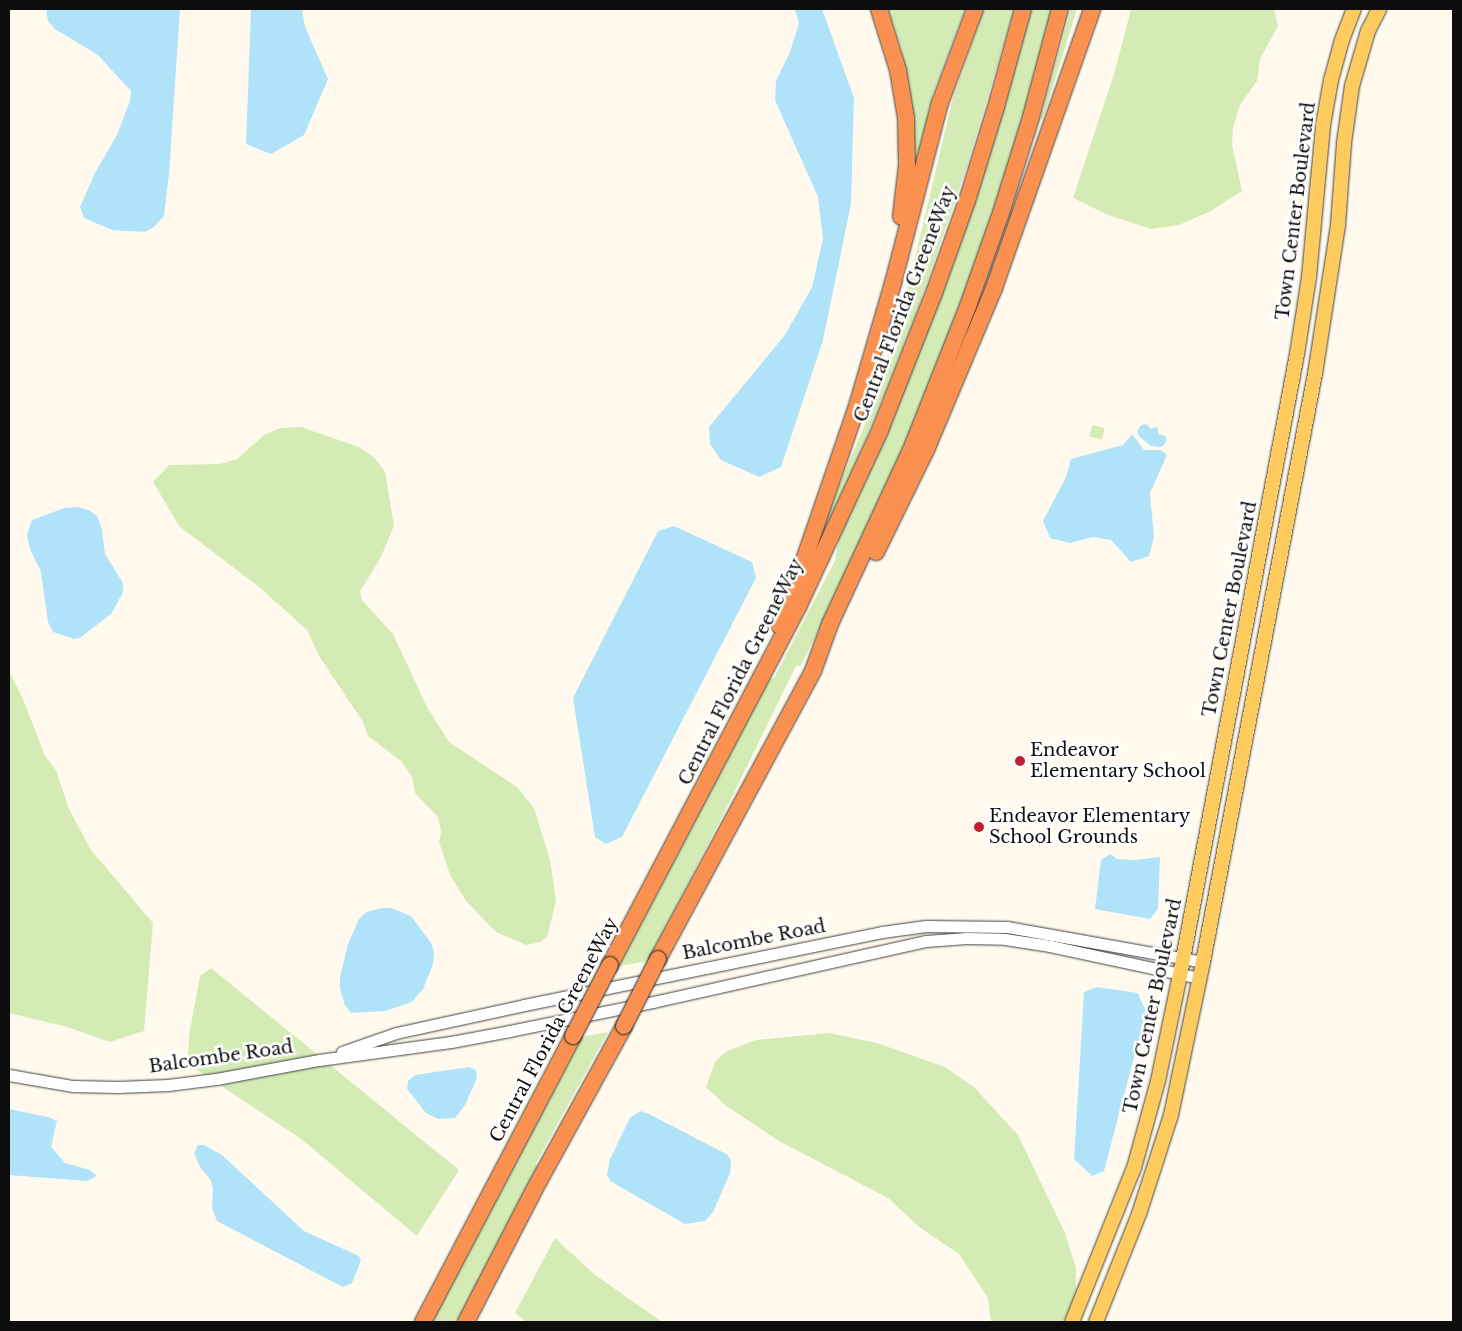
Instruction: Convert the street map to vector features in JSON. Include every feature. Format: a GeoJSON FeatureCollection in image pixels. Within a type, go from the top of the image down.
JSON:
{"type":"FeatureCollection","features":[{"type":"Feature","properties":{"kind":"highway"},"geometry":{"type":"LineString","coordinates":[[879,9],[898,70],[906,118],[907,165],[893,283]]}},
{"type":"Feature","properties":{"kind":"highway"},"geometry":{"type":"LineString","coordinates":[[747,706],[803,563],[857,406],[893,283],[940,103],[975,9]]}},
{"type":"Feature","properties":{"kind":"highway","name":"Central Florida GreeneWay"},"geometry":{"type":"LineString","coordinates":[[423,1322],[747,706],[819,565],[898,385],[966,201],[996,107],[1023,9]]}},
{"type":"Feature","properties":{"kind":"highway"},"geometry":{"type":"LineString","coordinates":[[813,671],[830,624],[913,445],[968,306],[1016,164],[1060,9]]}},
{"type":"Feature","properties":{"kind":"highway"},"geometry":{"type":"LineString","coordinates":[[1031,181],[1083,9]]}},
{"type":"Feature","properties":{"kind":"highway"},"geometry":{"type":"LineString","coordinates":[[466,1322],[534,1190],[624,1026],[898,509],[926,450],[994,288],[1092,9]]}},
{"type":"Feature","properties":{"kind":"highway"},"geometry":{"type":"LineString","coordinates":[[411,1322],[502,1173]]}},
{"type":"Feature","properties":{"kind":"main road","name":"Town Center Boulevard"},"geometry":{"type":"LineString","coordinates":[[1072,1322],[1134,1168],[1158,1081],[1180,975],[1297,354],[1309,277],[1323,125],[1331,80],[1342,40],[1354,9]]}},
{"type":"Feature","properties":{"kind":"main road"},"geometry":{"type":"LineString","coordinates":[[1096,1322],[1153,1174],[1171,1114],[1203,962],[1315,374],[1336,243],[1344,143],[1352,86],[1368,31],[1379,9]]}},
{"type":"Feature","properties":{"kind":"street","name":"Balcombe Road"},"geometry":{"type":"LineString","coordinates":[[319,1060],[396,1033],[882,932],[926,926],[1007,927],[1203,962]]}},
{"type":"Feature","properties":{"kind":"street","name":"Balcombe Road"},"geometry":{"type":"LineString","coordinates":[[9,1075],[73,1086],[168,1085],[319,1060],[442,1043],[538,1025],[654,1002],[926,941],[966,938],[1005,939],[1050,946],[1199,978]]}},
{"type":"Feature","properties":{"kind":"green space"},"geometry":{"type":"Polygon","coordinates":[[[888,9],[965,9],[933,95],[916,164],[908,81],[902,50],[888,9]]]}},
{"type":"Feature","properties":{"kind":"green space"},"geometry":{"type":"Polygon","coordinates":[[[984,9],[1014,9],[968,163],[915,317],[868,434],[820,543],[815,542],[866,422],[884,368],[910,279],[953,98],[984,9]]]}},
{"type":"Feature","properties":{"kind":"green space"},"geometry":{"type":"Polygon","coordinates":[[[1030,9],[1054,9],[1003,182],[973,274],[918,417],[845,579],[801,665],[796,666],[728,805],[648,961],[619,966],[769,679],[774,678],[835,561],[839,538],[870,470],[1030,9]]]}},
{"type":"Feature","properties":{"kind":"green space"},"geometry":{"type":"Polygon","coordinates":[[[1071,9],[1077,9],[1043,119],[1040,119],[1071,9]]]}},
{"type":"Feature","properties":{"kind":"green space"},"geometry":{"type":"Polygon","coordinates":[[[1131,9],[1274,9],[1278,26],[1260,59],[1257,81],[1240,105],[1233,128],[1232,144],[1242,191],[1209,212],[1179,225],[1151,229],[1108,215],[1073,198],[1115,71],[1131,9]]]}},
{"type":"Feature","properties":{"kind":"green space"},"geometry":{"type":"Polygon","coordinates":[[[1092,425],[1105,428],[1102,440],[1089,437],[1092,425]]]}},
{"type":"Feature","properties":{"kind":"green space"},"geometry":{"type":"Polygon","coordinates":[[[301,427],[359,447],[375,458],[385,472],[394,526],[380,559],[360,591],[362,600],[393,634],[427,707],[449,742],[517,787],[534,808],[550,860],[556,901],[547,937],[541,942],[526,945],[496,932],[466,901],[450,875],[439,842],[441,832],[438,817],[415,793],[412,777],[402,762],[368,736],[363,722],[319,656],[307,630],[259,587],[179,526],[153,482],[169,465],[220,464],[237,459],[264,435],[280,428],[301,427]]]}},
{"type":"Feature","properties":{"kind":"green space"},"geometry":{"type":"Polygon","coordinates":[[[9,671],[23,699],[45,756],[56,770],[69,809],[91,850],[153,923],[144,1031],[110,1042],[67,1027],[9,1013],[9,671]]]}},
{"type":"Feature","properties":{"kind":"green space"},"geometry":{"type":"Polygon","coordinates":[[[211,968],[459,1170],[417,1236],[300,1138],[191,1066],[188,1054],[189,1036],[200,976],[211,968]]]}},
{"type":"Feature","properties":{"kind":"green space"},"geometry":{"type":"Polygon","coordinates":[[[608,1032],[536,1163],[538,1168],[458,1322],[432,1322],[582,1037],[608,1032]]]}},
{"type":"Feature","properties":{"kind":"green space"},"geometry":{"type":"Polygon","coordinates":[[[829,1033],[877,1043],[945,1067],[975,1088],[1018,1135],[1065,1233],[1076,1268],[1076,1315],[1078,1322],[991,1322],[988,1298],[959,1254],[919,1227],[888,1198],[779,1141],[726,1106],[706,1087],[715,1062],[727,1051],[756,1040],[829,1033]]]}},
{"type":"Feature","properties":{"kind":"green space"},"geometry":{"type":"Polygon","coordinates":[[[555,1238],[594,1274],[662,1322],[526,1322],[515,1313],[555,1238]]]}},
{"type":"Feature","properties":{"kind":"water"},"geometry":{"type":"Polygon","coordinates":[[[46,9],[180,9],[169,174],[164,216],[154,227],[145,232],[112,230],[84,218],[80,207],[95,173],[117,135],[130,101],[131,91],[98,55],[55,29],[48,21],[46,9]]]}},
{"type":"Feature","properties":{"kind":"water"},"geometry":{"type":"Polygon","coordinates":[[[251,9],[302,9],[305,27],[328,79],[304,135],[271,154],[246,144],[251,9]]]}},
{"type":"Feature","properties":{"kind":"water"},"geometry":{"type":"Polygon","coordinates":[[[795,9],[822,9],[854,98],[851,204],[823,340],[781,467],[759,477],[721,460],[710,444],[709,427],[785,335],[812,287],[823,239],[818,197],[775,100],[776,81],[790,52],[799,23],[795,9]]]}},
{"type":"Feature","properties":{"kind":"water"},"geometry":{"type":"Polygon","coordinates":[[[1146,424],[1151,429],[1158,428],[1158,434],[1165,436],[1167,440],[1162,447],[1151,446],[1139,436],[1137,431],[1141,425],[1146,424]]]}},
{"type":"Feature","properties":{"kind":"water"},"geometry":{"type":"Polygon","coordinates":[[[1132,434],[1144,450],[1161,450],[1167,455],[1150,493],[1154,537],[1149,556],[1131,562],[1111,540],[1093,537],[1070,543],[1050,538],[1043,521],[1066,477],[1071,459],[1123,445],[1132,434]]]}},
{"type":"Feature","properties":{"kind":"water"},"geometry":{"type":"Polygon","coordinates":[[[78,507],[89,510],[97,516],[102,530],[105,554],[123,583],[123,592],[112,613],[80,638],[74,639],[53,632],[48,622],[41,572],[30,549],[27,535],[32,520],[64,508],[78,507]]]}},
{"type":"Feature","properties":{"kind":"water"},"geometry":{"type":"Polygon","coordinates":[[[674,526],[752,562],[756,578],[622,837],[606,844],[595,837],[573,698],[658,531],[674,526]]]}},
{"type":"Feature","properties":{"kind":"water"},"geometry":{"type":"Polygon","coordinates":[[[1110,854],[1117,859],[1135,860],[1160,857],[1158,909],[1150,919],[1095,909],[1101,860],[1110,854]]]}},
{"type":"Feature","properties":{"kind":"water"},"geometry":{"type":"Polygon","coordinates":[[[391,908],[411,916],[431,943],[434,952],[433,964],[423,989],[412,1002],[385,1011],[351,1013],[345,1005],[340,989],[340,977],[348,944],[359,919],[366,912],[391,908]]]}},
{"type":"Feature","properties":{"kind":"water"},"geometry":{"type":"Polygon","coordinates":[[[1097,987],[1138,993],[1146,1012],[1104,1171],[1092,1176],[1074,1159],[1084,992],[1097,987]]]}},
{"type":"Feature","properties":{"kind":"water"},"geometry":{"type":"Polygon","coordinates":[[[469,1067],[476,1070],[477,1078],[465,1105],[455,1118],[438,1119],[426,1113],[407,1089],[408,1081],[415,1075],[469,1067]]]}},
{"type":"Feature","properties":{"kind":"water"},"geometry":{"type":"Polygon","coordinates":[[[9,1109],[48,1117],[57,1121],[51,1147],[65,1163],[90,1170],[97,1176],[87,1181],[9,1175],[9,1109]]]}},
{"type":"Feature","properties":{"kind":"water"},"geometry":{"type":"Polygon","coordinates":[[[640,1111],[728,1155],[731,1161],[730,1173],[713,1212],[705,1221],[685,1224],[610,1181],[607,1175],[610,1159],[630,1118],[640,1111]]]}},
{"type":"Feature","properties":{"kind":"water"},"geometry":{"type":"Polygon","coordinates":[[[198,1145],[204,1145],[222,1155],[304,1231],[359,1256],[361,1261],[352,1283],[343,1287],[217,1221],[212,1208],[213,1188],[210,1179],[200,1167],[194,1153],[198,1145]]]}},
{"type":"Feature","properties":{"kind":"place","name":"Endeavor Elementary School"},"geometry":{"type":"Point","coordinates":[1020,761]}},
{"type":"Feature","properties":{"kind":"place","name":"Endeavor Elementary School Grounds"},"geometry":{"type":"Point","coordinates":[979,827]}}]}
